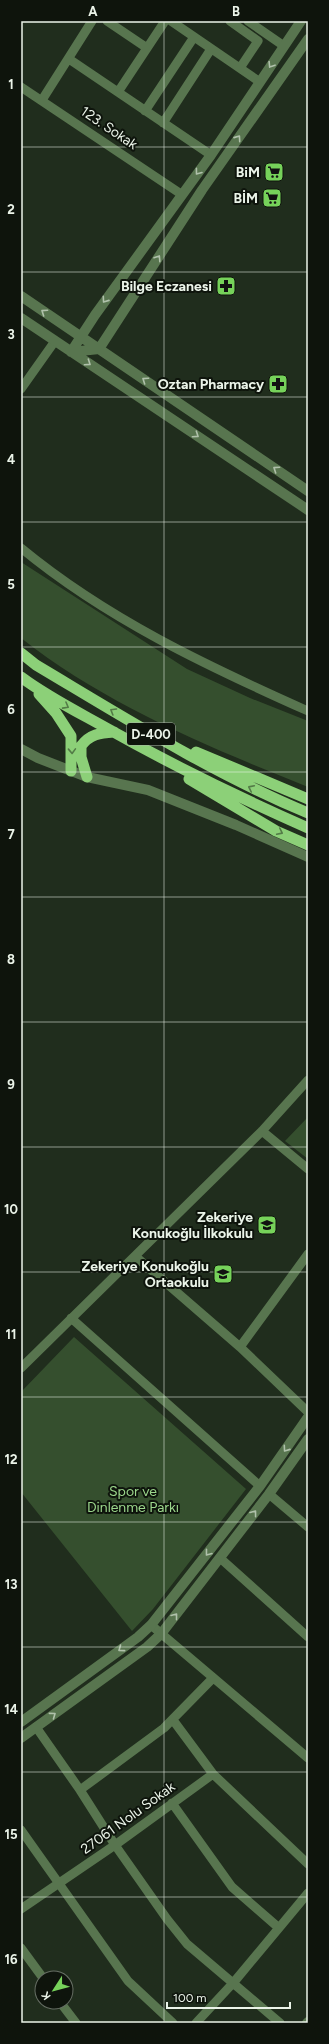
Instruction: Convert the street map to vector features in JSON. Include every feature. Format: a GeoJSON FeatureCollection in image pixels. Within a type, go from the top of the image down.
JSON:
{"type":"FeatureCollection","features":[{"type":"Feature","properties":{"kind":"highway","name":"D-400"},"geometry":{"type":"LineString","coordinates":[[21,653],[36,665],[144,730],[245,786],[308,813]]}},
{"type":"Feature","properties":{"kind":"highway","name":"D-400"},"geometry":{"type":"LineString","coordinates":[[21,677],[114,732],[203,779],[308,828]]}},
{"type":"Feature","properties":{"kind":"highway"},"geometry":{"type":"LineString","coordinates":[[31,684],[56,713],[71,736],[71,771]]}},
{"type":"Feature","properties":{"kind":"highway"},"geometry":{"type":"LineString","coordinates":[[144,730],[308,799]]}},
{"type":"Feature","properties":{"kind":"highway"},"geometry":{"type":"LineString","coordinates":[[87,777],[81,757],[81,746],[91,736],[98,733],[114,732]]}},
{"type":"Feature","properties":{"kind":"highway"},"geometry":{"type":"LineString","coordinates":[[127,739],[168,767],[250,816],[308,845]]}},
{"type":"Feature","properties":{"kind":"street"},"geometry":{"type":"LineString","coordinates":[[107,21],[147,48]]}},
{"type":"Feature","properties":{"kind":"street"},"geometry":{"type":"LineString","coordinates":[[118,92],[165,21]]}},
{"type":"Feature","properties":{"kind":"street"},"geometry":{"type":"LineString","coordinates":[[171,21],[260,82]]}},
{"type":"Feature","properties":{"kind":"street"},"geometry":{"type":"LineString","coordinates":[[230,21],[258,41],[240,68]]}},
{"type":"Feature","properties":{"kind":"street"},"geometry":{"type":"LineString","coordinates":[[248,21],[284,46]]}},
{"type":"Feature","properties":{"kind":"street"},"geometry":{"type":"LineString","coordinates":[[71,352],[181,194],[211,155],[301,21]]}},
{"type":"Feature","properties":{"kind":"street"},"geometry":{"type":"LineString","coordinates":[[42,100],[69,59],[88,23]]}},
{"type":"Feature","properties":{"kind":"street"},"geometry":{"type":"LineString","coordinates":[[145,111],[194,37]]}},
{"type":"Feature","properties":{"kind":"street"},"geometry":{"type":"LineString","coordinates":[[99,349],[202,190],[308,39]]}},
{"type":"Feature","properties":{"kind":"street"},"geometry":{"type":"LineString","coordinates":[[163,123],[212,49]]}},
{"type":"Feature","properties":{"kind":"street"},"geometry":{"type":"LineString","coordinates":[[69,59],[211,155]]}},
{"type":"Feature","properties":{"kind":"street","name":"123. Sokak"},"geometry":{"type":"LineString","coordinates":[[21,87],[181,194]]}},
{"type":"Feature","properties":{"kind":"street"},"geometry":{"type":"LineString","coordinates":[[21,296],[308,490]]}},
{"type":"Feature","properties":{"kind":"street"},"geometry":{"type":"LineString","coordinates":[[21,318],[308,510]]}},
{"type":"Feature","properties":{"kind":"street"},"geometry":{"type":"LineString","coordinates":[[21,389],[55,341]]}},
{"type":"Feature","properties":{"kind":"street"},"geometry":{"type":"LineString","coordinates":[[71,352],[99,349]]}},
{"type":"Feature","properties":{"kind":"street"},"geometry":{"type":"LineString","coordinates":[[21,548],[53,574],[151,636],[227,675],[308,711]]}},
{"type":"Feature","properties":{"kind":"street"},"geometry":{"type":"LineString","coordinates":[[21,749],[38,758],[87,777],[148,790],[236,825],[308,857]]}},
{"type":"Feature","properties":{"kind":"street"},"geometry":{"type":"LineString","coordinates":[[21,1368],[262,1131],[308,1080]]}},
{"type":"Feature","properties":{"kind":"street"},"geometry":{"type":"LineString","coordinates":[[262,1131],[308,1169]]}},
{"type":"Feature","properties":{"kind":"street"},"geometry":{"type":"LineString","coordinates":[[240,1347],[308,1254]]}},
{"type":"Feature","properties":{"kind":"street"},"geometry":{"type":"LineString","coordinates":[[135,1256],[240,1347],[308,1412]]}},
{"type":"Feature","properties":{"kind":"street"},"geometry":{"type":"LineString","coordinates":[[71,1318],[260,1486]]}},
{"type":"Feature","properties":{"kind":"street"},"geometry":{"type":"LineString","coordinates":[[21,1722],[138,1637],[151,1625],[260,1486],[308,1417]]}},
{"type":"Feature","properties":{"kind":"street"},"geometry":{"type":"LineString","coordinates":[[21,1738],[147,1647],[161,1634],[269,1494],[308,1439]]}},
{"type":"Feature","properties":{"kind":"street"},"geometry":{"type":"LineString","coordinates":[[269,1494],[308,1527]]}},
{"type":"Feature","properties":{"kind":"street"},"geometry":{"type":"LineString","coordinates":[[220,1558],[308,1637]]}},
{"type":"Feature","properties":{"kind":"street"},"geometry":{"type":"LineString","coordinates":[[151,1625],[308,1758]]}},
{"type":"Feature","properties":{"kind":"street"},"geometry":{"type":"LineString","coordinates":[[80,1790],[173,1720],[213,1678]]}},
{"type":"Feature","properties":{"kind":"street"},"geometry":{"type":"LineString","coordinates":[[173,1720],[213,1774],[308,1864]]}},
{"type":"Feature","properties":{"kind":"street"},"geometry":{"type":"LineString","coordinates":[[36,1727],[166,1919],[187,1944],[234,1982],[280,2023]]}},
{"type":"Feature","properties":{"kind":"street","name":"27061 Nolu Sokak"},"geometry":{"type":"LineString","coordinates":[[21,1909],[60,1884],[213,1774]]}},
{"type":"Feature","properties":{"kind":"street"},"geometry":{"type":"LineString","coordinates":[[172,1803],[232,1887],[279,1928]]}},
{"type":"Feature","properties":{"kind":"street"},"geometry":{"type":"LineString","coordinates":[[21,1830],[128,1981],[173,2023]]}},
{"type":"Feature","properties":{"kind":"street"},"geometry":{"type":"LineString","coordinates":[[196,2023],[234,1982],[308,1893]]}},
{"type":"Feature","properties":{"kind":"street"},"geometry":{"type":"LineString","coordinates":[[21,1948],[37,1970]]}},
{"type":"Feature","properties":{"kind":"street"},"geometry":{"type":"LineString","coordinates":[[66,2010],[76,2023]]}},
{"type":"Feature","properties":{"kind":"green space"},"geometry":{"type":"Polygon","coordinates":[[[21,562],[187,669],[250,698],[308,721],[308,787],[159,723],[88,684],[21,638],[21,562]]]}},
{"type":"Feature","properties":{"kind":"green space"},"geometry":{"type":"Polygon","coordinates":[[[308,1117],[308,1159],[285,1141],[308,1117]]]}},
{"type":"Feature","properties":{"kind":"green space","name":"Spor ve Dinlenme Parkı"},"geometry":{"type":"Polygon","coordinates":[[[74,1337],[246,1489],[153,1609],[132,1631],[21,1492],[21,1392],[74,1337]]]}},
{"type":"Feature","properties":{"kind":"place","name":"BiM"},"geometry":{"type":"Point","coordinates":[274,172]}},
{"type":"Feature","properties":{"kind":"place","name":"BİM"},"geometry":{"type":"Point","coordinates":[272,198]}},
{"type":"Feature","properties":{"kind":"place","name":"Bilge Eczanesi"},"geometry":{"type":"Point","coordinates":[226,286]}},
{"type":"Feature","properties":{"kind":"place","name":"Oztan Pharmacy"},"geometry":{"type":"Point","coordinates":[278,384]}},
{"type":"Feature","properties":{"kind":"place","name":"Zekeriye Konukoğlu İlkokulu"},"geometry":{"type":"Point","coordinates":[267,1225]}},
{"type":"Feature","properties":{"kind":"place","name":"Zekeriye Konukoğlu Ortaokulu"},"geometry":{"type":"Point","coordinates":[223,1274]}}]}
